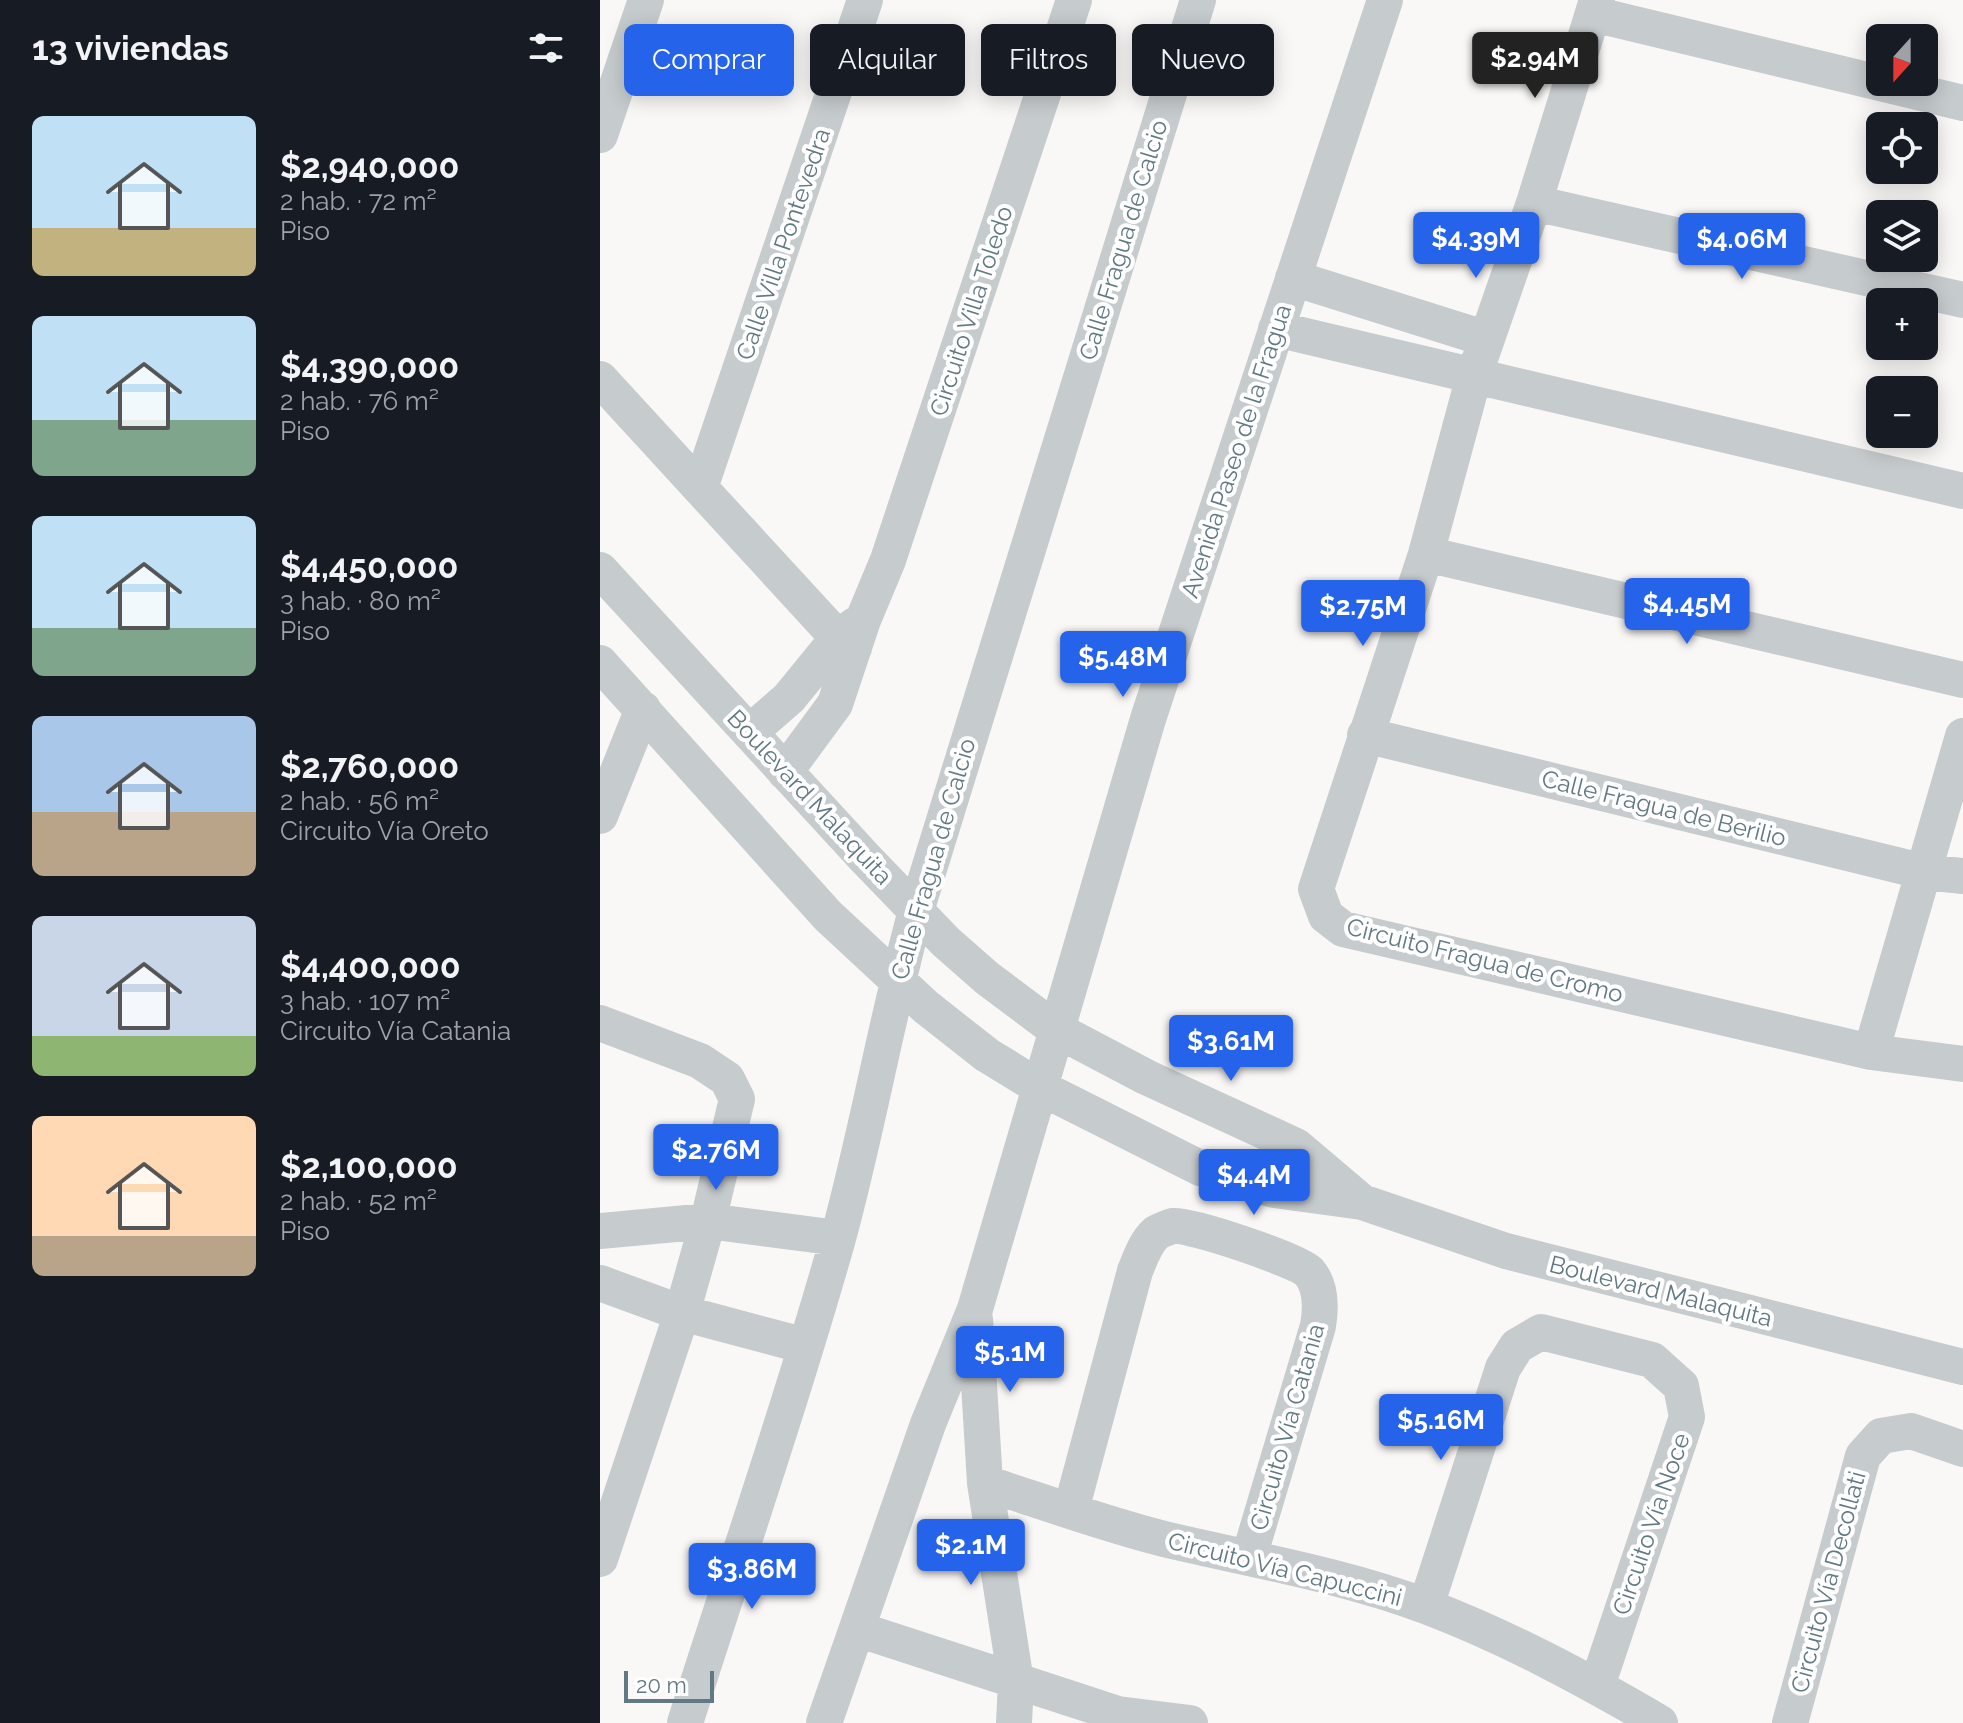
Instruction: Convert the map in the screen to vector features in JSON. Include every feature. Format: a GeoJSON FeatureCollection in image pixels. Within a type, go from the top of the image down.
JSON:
{"type":"FeatureCollection","features":[{"type":"Feature","properties":{"kind":"street"},"geometry":{"type":"LineString","coordinates":[[600,135],[646,0]]}},
{"type":"Feature","properties":{"kind":"street","name":"Calle Villa Pontevedra"},"geometry":{"type":"LineString","coordinates":[[700,488],[865,0]]}},
{"type":"Feature","properties":{"kind":"street","name":"Circuito Villa Toledo"},"geometry":{"type":"LineString","coordinates":[[785,772],[835,704],[852,635],[888,560],[1074,0]]}},
{"type":"Feature","properties":{"kind":"street","name":"Calle Fragua de Calcio"},"geometry":{"type":"LineString","coordinates":[[685,1723],[838,1238],[896,981],[916,911],[1198,0]]}},
{"type":"Feature","properties":{"kind":"street","name":"Avenida Paseo de la Fragua"},"geometry":{"type":"LineString","coordinates":[[975,1309],[1148,719],[1385,0]]}},
{"type":"Feature","properties":{"kind":"street"},"geometry":{"type":"LineString","coordinates":[[1595,7],[1963,103]]}},
{"type":"Feature","properties":{"kind":"street","name":"Circuito Fragua de Cromo"},"geometry":{"type":"LineString","coordinates":[[1595,7],[1534,203],[1474,376],[1426,554],[1316,889],[1326,916],[1343,929],[1871,1052],[1963,1064]]}},
{"type":"Feature","properties":{"kind":"street"},"geometry":{"type":"LineString","coordinates":[[1534,203],[1963,300]]}},
{"type":"Feature","properties":{"kind":"street"},"geometry":{"type":"LineString","coordinates":[[1293,278],[1487,339]]}},
{"type":"Feature","properties":{"kind":"street"},"geometry":{"type":"LineString","coordinates":[[1276,329],[1963,491]]}},
{"type":"Feature","properties":{"kind":"street"},"geometry":{"type":"LineString","coordinates":[[600,379],[700,488],[852,635]]}},
{"type":"Feature","properties":{"kind":"street"},"geometry":{"type":"LineString","coordinates":[[1426,554],[1963,680]]}},
{"type":"Feature","properties":{"kind":"street","name":"Boulevard Malaquita"},"geometry":{"type":"LineString","coordinates":[[600,570],[916,911],[987,978],[1055,1029],[1146,1077],[1296,1146],[1362,1202]]}},
{"type":"Feature","properties":{"kind":"street","name":"Circuito Villa Toledo"},"geometry":{"type":"LineString","coordinates":[[750,732],[852,635]]}},
{"type":"Feature","properties":{"kind":"street","name":"Boulevard Malaquita"},"geometry":{"type":"LineString","coordinates":[[600,663],[828,916],[896,981],[987,1055],[1041,1088],[1200,1168],[1274,1190],[1362,1202],[1506,1251],[1963,1367]]}},
{"type":"Feature","properties":{"kind":"street"},"geometry":{"type":"LineString","coordinates":[[600,816],[643,709]]}},
{"type":"Feature","properties":{"kind":"street","name":"Calle Fragua de Berilio"},"geometry":{"type":"LineString","coordinates":[[1365,735],[1925,872],[1963,876]]}},
{"type":"Feature","properties":{"kind":"street"},"geometry":{"type":"LineString","coordinates":[[1871,1052],[1963,736]]}},
{"type":"Feature","properties":{"kind":"street"},"geometry":{"type":"LineString","coordinates":[[600,1023],[700,1061],[727,1079],[737,1099],[682,1313],[600,1559]]}},
{"type":"Feature","properties":{"kind":"street"},"geometry":{"type":"LineString","coordinates":[[600,1231],[708,1221],[838,1238]]}},
{"type":"Feature","properties":{"kind":"street","name":"Circuito Vía Catania"},"geometry":{"type":"LineString","coordinates":[[1071,1510],[1143,1251],[1157,1233],[1173,1226],[1191,1227],[1294,1262],[1309,1273],[1321,1306],[1318,1326],[1249,1557]]}},
{"type":"Feature","properties":{"kind":"street"},"geometry":{"type":"LineString","coordinates":[[600,1283],[682,1313],[806,1346]]}},
{"type":"Feature","properties":{"kind":"street"},"geometry":{"type":"LineString","coordinates":[[975,1309],[985,1483],[1016,1682],[1014,1723]]}},
{"type":"Feature","properties":{"kind":"street"},"geometry":{"type":"LineString","coordinates":[[824,1723],[928,1424],[975,1309]]}},
{"type":"Feature","properties":{"kind":"street","name":"Circuito Vía Noce"},"geometry":{"type":"LineString","coordinates":[[1426,1606],[1503,1368],[1517,1346],[1541,1332],[1652,1360],[1681,1386],[1687,1417],[1597,1686]]}},
{"type":"Feature","properties":{"kind":"street","name":"Circuito Vía Decollati"},"geometry":{"type":"LineString","coordinates":[[1790,1723],[1863,1456],[1881,1436],[1911,1431],[1963,1449]]}},
{"type":"Feature","properties":{"kind":"street","name":"Circuito Vía Capuccini"},"geometry":{"type":"LineString","coordinates":[[985,1483],[1161,1538],[1328,1575],[1426,1606],[1506,1639],[1660,1723]]}},
{"type":"Feature","properties":{"kind":"street"},"geometry":{"type":"LineString","coordinates":[[857,1629],[1118,1714],[1190,1723]]}}]}
